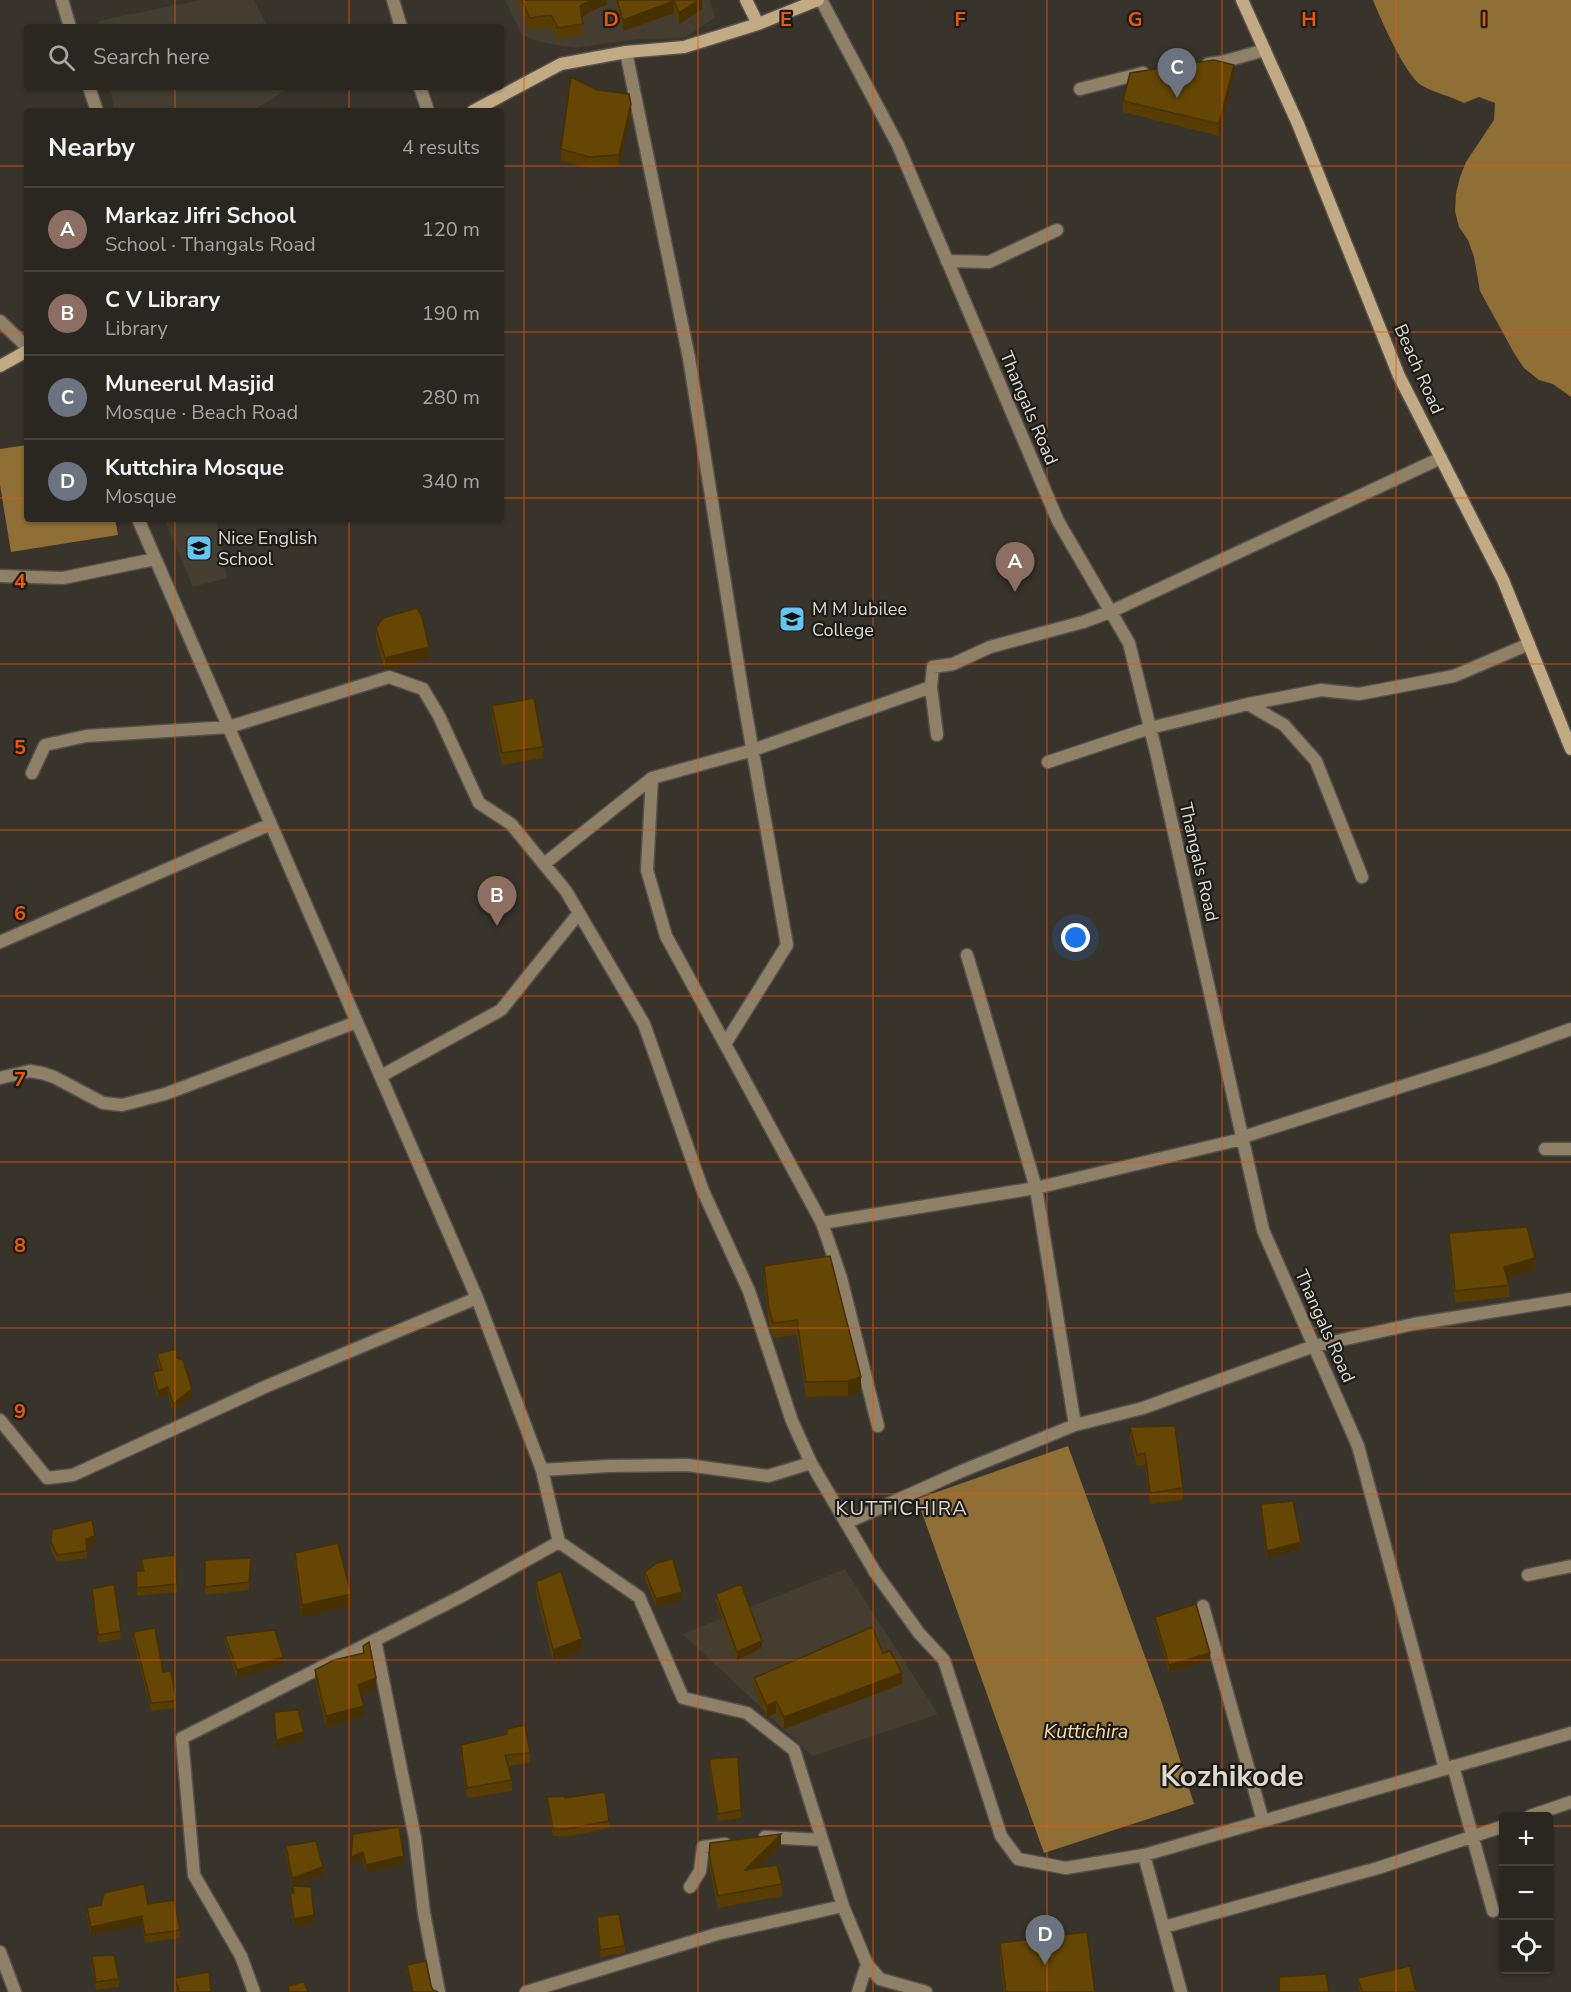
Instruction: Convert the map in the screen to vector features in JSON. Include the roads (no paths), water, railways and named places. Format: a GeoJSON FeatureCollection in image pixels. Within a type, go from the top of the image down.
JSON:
{"type":"FeatureCollection","features":[{"type":"Feature","properties":{"kind":"main road"},"geometry":{"type":"LineString","coordinates":[[746,0],[758,24]]}},
{"type":"Feature","properties":{"kind":"main road"},"geometry":{"type":"LineString","coordinates":[[479,108],[561,64],[626,52],[684,47],[758,24],[820,0]]}},
{"type":"Feature","properties":{"kind":"main road","name":"Beach Road"},"geometry":{"type":"LineString","coordinates":[[1242,0],[1298,124],[1399,376],[1503,580],[1571,749]]}},
{"type":"Feature","properties":{"kind":"main road"},"geometry":{"type":"LineString","coordinates":[[0,366],[24,351]]}},
{"type":"Feature","properties":{"kind":"street"},"geometry":{"type":"LineString","coordinates":[[62,0],[69,24]]}},
{"type":"Feature","properties":{"kind":"street"},"geometry":{"type":"LineString","coordinates":[[393,0],[400,24]]}},
{"type":"Feature","properties":{"kind":"street","name":"Thangals Road"},"geometry":{"type":"LineString","coordinates":[[820,0],[898,146],[1058,521],[1129,643],[1263,1230],[1358,1446],[1449,1768],[1493,1911]]}},
{"type":"Feature","properties":{"kind":"street"},"geometry":{"type":"LineString","coordinates":[[1198,64],[1222,62],[1265,50]]}},
{"type":"Feature","properties":{"kind":"street"},"geometry":{"type":"LineString","coordinates":[[626,52],[689,358],[787,945],[725,1044]]}},
{"type":"Feature","properties":{"kind":"street"},"geometry":{"type":"LineString","coordinates":[[1080,89],[1151,72]]}},
{"type":"Feature","properties":{"kind":"street"},"geometry":{"type":"LineString","coordinates":[[90,90],[96,108]]}},
{"type":"Feature","properties":{"kind":"street"},"geometry":{"type":"LineString","coordinates":[[421,90],[427,108]]}},
{"type":"Feature","properties":{"kind":"street"},"geometry":{"type":"LineString","coordinates":[[947,261],[989,262],[1057,230]]}},
{"type":"Feature","properties":{"kind":"street"},"geometry":{"type":"LineString","coordinates":[[0,321],[24,346]]}},
{"type":"Feature","properties":{"kind":"street"},"geometry":{"type":"LineString","coordinates":[[938,735],[932,687],[933,667],[953,664],[990,647],[1029,638],[1110,612],[1441,458]]}},
{"type":"Feature","properties":{"kind":"street"},"geometry":{"type":"LineString","coordinates":[[139,522],[477,1298],[542,1470],[559,1542],[639,1597],[684,1698],[747,1713],[794,1750],[843,1906],[867,1964],[880,1979],[926,1992]]}},
{"type":"Feature","properties":{"kind":"street"},"geometry":{"type":"LineString","coordinates":[[0,576],[63,578],[155,560]]}},
{"type":"Feature","properties":{"kind":"street"},"geometry":{"type":"LineString","coordinates":[[1048,762],[1150,728],[1248,704],[1321,690],[1359,694],[1454,676],[1529,644]]}},
{"type":"Feature","properties":{"kind":"street"},"geometry":{"type":"LineString","coordinates":[[32,773],[45,745],[86,736],[228,727],[389,677],[423,688],[439,716],[479,803],[511,824],[566,891],[644,1024],[703,1191],[749,1291],[792,1421],[811,1463],[846,1524],[919,1633],[944,1660],[1001,1836],[1018,1859],[1066,1868],[1144,1855],[1571,1733]]}},
{"type":"Feature","properties":{"kind":"street"},"geometry":{"type":"LineString","coordinates":[[544,864],[652,778],[753,750],[932,687]]}},
{"type":"Feature","properties":{"kind":"street"},"geometry":{"type":"LineString","coordinates":[[1248,704],[1284,725],[1316,761],[1362,877]]}},
{"type":"Feature","properties":{"kind":"street"},"geometry":{"type":"LineString","coordinates":[[652,778],[647,870],[666,936],[822,1223],[841,1278],[878,1426]]}},
{"type":"Feature","properties":{"kind":"street"},"geometry":{"type":"LineString","coordinates":[[0,942],[271,824]]}},
{"type":"Feature","properties":{"kind":"street"},"geometry":{"type":"LineString","coordinates":[[381,1076],[501,1010],[579,913]]}},
{"type":"Feature","properties":{"kind":"street"},"geometry":{"type":"LineString","coordinates":[[967,955],[1036,1188],[1075,1425]]}},
{"type":"Feature","properties":{"kind":"street"},"geometry":{"type":"LineString","coordinates":[[0,1078],[30,1071],[42,1073],[103,1103],[122,1105],[165,1094],[357,1022]]}},
{"type":"Feature","properties":{"kind":"street"},"geometry":{"type":"LineString","coordinates":[[822,1223],[1036,1188],[1242,1139],[1488,1059],[1571,1029]]}},
{"type":"Feature","properties":{"kind":"street"},"geometry":{"type":"LineString","coordinates":[[1545,1149],[1571,1149]]}},
{"type":"Feature","properties":{"kind":"street"},"geometry":{"type":"LineString","coordinates":[[0,1420],[47,1478],[73,1475],[267,1386],[477,1298]]}},
{"type":"Feature","properties":{"kind":"street"},"geometry":{"type":"LineString","coordinates":[[846,1524],[962,1471],[1075,1425],[1143,1408],[1314,1346],[1414,1324],[1571,1299]]}},
{"type":"Feature","properties":{"kind":"street"},"geometry":{"type":"LineString","coordinates":[[542,1470],[687,1465],[768,1476],[811,1463]]}},
{"type":"Feature","properties":{"kind":"street"},"geometry":{"type":"LineString","coordinates":[[254,1992],[241,1956],[194,1875],[182,1738],[462,1596],[559,1542]]}},
{"type":"Feature","properties":{"kind":"street"},"geometry":{"type":"LineString","coordinates":[[1528,1575],[1571,1566]]}},
{"type":"Feature","properties":{"kind":"street"},"geometry":{"type":"LineString","coordinates":[[1203,1606],[1263,1821]]}},
{"type":"Feature","properties":{"kind":"street"},"geometry":{"type":"LineString","coordinates":[[375,1640],[415,1838],[424,1912],[439,1992]]}},
{"type":"Feature","properties":{"kind":"street"},"geometry":{"type":"LineString","coordinates":[[1542,1812],[1571,1802]]}},
{"type":"Feature","properties":{"kind":"street"},"geometry":{"type":"LineString","coordinates":[[1164,1927],[1378,1868],[1499,1827]]}},
{"type":"Feature","properties":{"kind":"street"},"geometry":{"type":"LineString","coordinates":[[690,1887],[700,1871],[703,1847],[772,1836],[822,1840]]}},
{"type":"Feature","properties":{"kind":"street"},"geometry":{"type":"LineString","coordinates":[[1144,1855],[1182,1992]]}},
{"type":"Feature","properties":{"kind":"street"},"geometry":{"type":"LineString","coordinates":[[526,1992],[717,1934],[843,1906]]}},
{"type":"Feature","properties":{"kind":"street"},"geometry":{"type":"LineString","coordinates":[[0,1952],[15,1992]]}},
{"type":"Feature","properties":{"kind":"street"},"geometry":{"type":"LineString","coordinates":[[858,1992],[867,1964]]}},
{"type":"Feature","properties":{"kind":"water"},"geometry":{"type":"Polygon","coordinates":[[[1373,0],[1571,0],[1571,397],[1553,384],[1539,380],[1524,368],[1514,353],[1480,291],[1474,257],[1468,240],[1459,227],[1455,211],[1460,177],[1466,162],[1494,120],[1495,103],[1479,97],[1464,103],[1431,90],[1415,80],[1401,59],[1373,0]]]}},
{"type":"Feature","properties":{"kind":"water"},"geometry":{"type":"Polygon","coordinates":[[[24,445],[24,522],[116,522],[118,535],[11,552],[0,485],[0,449],[24,445]]]}},
{"type":"Feature","properties":{"kind":"water","name":"Kuttichira"},"geometry":{"type":"Polygon","coordinates":[[[1068,1446],[1162,1703],[1194,1804],[1044,1853],[917,1499],[1068,1446]]]}},
{"type":"Feature","properties":{"kind":"place","name":"Muneerul Masjid"},"geometry":{"type":"Point","coordinates":[1177,98]}},
{"type":"Feature","properties":{"kind":"place","name":"Nice English School"},"geometry":{"type":"Point","coordinates":[199,548]}},
{"type":"Feature","properties":{"kind":"place","name":"Markaz Jifri School"},"geometry":{"type":"Point","coordinates":[1015,592]}},
{"type":"Feature","properties":{"kind":"place","name":"M M Jubilee College"},"geometry":{"type":"Point","coordinates":[792,619]}},
{"type":"Feature","properties":{"kind":"place","name":"C V Library"},"geometry":{"type":"Point","coordinates":[497,926]}},
{"type":"Feature","properties":{"kind":"place","name":"Kuttchira Mosque"},"geometry":{"type":"Point","coordinates":[1045,1965]}},
{"type":"Feature","properties":{"kind":"district","name":"KUTTICHIRA"},"geometry":{"type":"Point","coordinates":[902,1508]}},
{"type":"Feature","properties":{"kind":"district","name":"Kozhikode"},"geometry":{"type":"Point","coordinates":[1232,1776]}}]}
